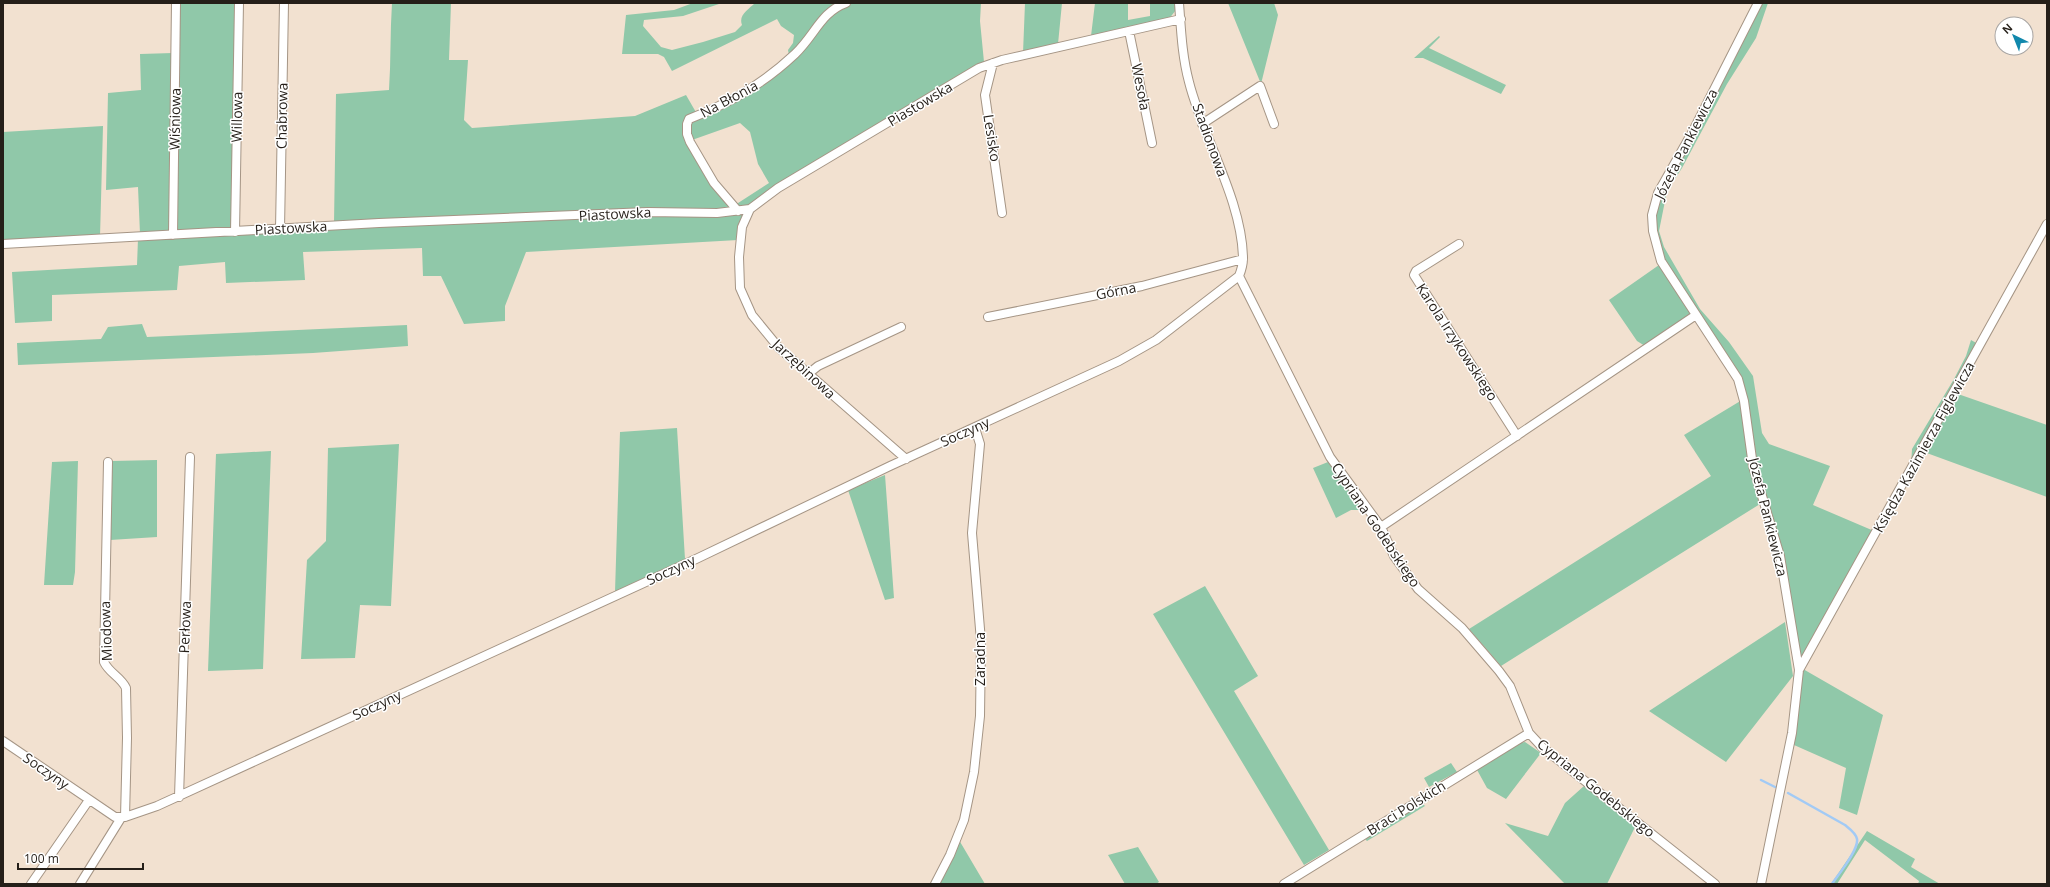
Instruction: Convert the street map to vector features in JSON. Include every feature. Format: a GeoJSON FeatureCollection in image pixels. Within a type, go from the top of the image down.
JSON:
{"type":"FeatureCollection","features":[{"type":"Feature","properties":{"kind":"street","name":"Wiśniowa"},"geometry":{"type":"LineString","coordinates":[[173,235],[176,3]]}},
{"type":"Feature","properties":{"kind":"street","name":"Willowa"},"geometry":{"type":"LineString","coordinates":[[235,232],[239,3]]}},
{"type":"Feature","properties":{"kind":"street","name":"Chabrowa"},"geometry":{"type":"LineString","coordinates":[[280,229],[284,3]]}},
{"type":"Feature","properties":{"kind":"street","name":"Na Błonia"},"geometry":{"type":"LineString","coordinates":[[738,211],[714,183],[690,142],[687,129],[689,119],[728,102],[762,82],[807,41],[830,11],[846,3]]}},
{"type":"Feature","properties":{"kind":"street","name":"Stadionowa"},"geometry":{"type":"LineString","coordinates":[[1180,3],[1183,49],[1188,81],[1202,124],[1222,172],[1237,222],[1244,259],[1239,276]]}},
{"type":"Feature","properties":{"kind":"street","name":"Józefa Pankiewicza"},"geometry":{"type":"LineString","coordinates":[[1758,3],[1693,131],[1658,193],[1652,215],[1653,231],[1661,260],[1738,379],[1744,401],[1753,466],[1780,556],[1799,670],[1792,733],[1761,884]]}},
{"type":"Feature","properties":{"kind":"street","name":"Piastowska"},"geometry":{"type":"LineString","coordinates":[[3,244],[280,229],[648,212],[717,213],[750,210],[778,188],[979,68],[993,63],[1181,19]]}},
{"type":"Feature","properties":{"kind":"street","name":"Wesoła"},"geometry":{"type":"LineString","coordinates":[[1129,31],[1152,143]]}},
{"type":"Feature","properties":{"kind":"street","name":"Lesisko"},"geometry":{"type":"LineString","coordinates":[[993,63],[985,94],[1002,214]]}},
{"type":"Feature","properties":{"kind":"street"},"geometry":{"type":"LineString","coordinates":[[1202,124],[1260,86],[1274,124]]}},
{"type":"Feature","properties":{"kind":"street","name":"Jarzębinowa"},"geometry":{"type":"LineString","coordinates":[[750,210],[742,227],[739,257],[740,288],[752,315],[779,348],[906,459]]}},
{"type":"Feature","properties":{"kind":"street","name":"Księdza Kazimierza Figlewicza"},"geometry":{"type":"LineString","coordinates":[[1799,670],[2047,224]]}},
{"type":"Feature","properties":{"kind":"street","name":"Karola Irzykowskiego"},"geometry":{"type":"LineString","coordinates":[[1459,244],[1416,270],[1414,275],[1517,436]]}},
{"type":"Feature","properties":{"kind":"street","name":"Górna"},"geometry":{"type":"LineString","coordinates":[[988,316],[1142,286],[1244,259]]}},
{"type":"Feature","properties":{"kind":"street","name":"Soczyny"},"geometry":{"type":"LineString","coordinates":[[3,740],[110,814],[123,818],[179,797],[696,559],[906,459],[1119,361],[1156,340],[1239,276]]}},
{"type":"Feature","properties":{"kind":"street","name":"Cypriana Godebskiego"},"geometry":{"type":"LineString","coordinates":[[1239,276],[1330,457],[1380,527],[1394,556],[1418,589],[1462,628],[1506,681],[1529,732],[1542,747],[1715,884]]}},
{"type":"Feature","properties":{"kind":"street"},"geometry":{"type":"LineString","coordinates":[[1380,527],[1696,315]]}},
{"type":"Feature","properties":{"kind":"street"},"geometry":{"type":"LineString","coordinates":[[808,374],[818,366],[901,327]]}},
{"type":"Feature","properties":{"kind":"street","name":"Zaradna"},"geometry":{"type":"LineString","coordinates":[[935,884],[950,855],[964,820],[974,772],[980,716],[981,641],[972,533],[980,444],[976,428]]}},
{"type":"Feature","properties":{"kind":"street","name":"Perłowa"},"geometry":{"type":"LineString","coordinates":[[179,797],[190,457]]}},
{"type":"Feature","properties":{"kind":"street","name":"Miodowa"},"geometry":{"type":"LineString","coordinates":[[108,462],[104,662],[107,668],[123,682],[126,688],[127,738],[123,818]]}},
{"type":"Feature","properties":{"kind":"street","name":"Braci Polskich"},"geometry":{"type":"LineString","coordinates":[[1284,884],[1529,732]]}},
{"type":"Feature","properties":{"kind":"street"},"geometry":{"type":"LineString","coordinates":[[31,884],[89,800]]}},
{"type":"Feature","properties":{"kind":"street"},"geometry":{"type":"LineString","coordinates":[[80,884],[123,818]]}},
{"type":"Feature","properties":{"kind":"green space"},"geometry":{"type":"Polygon","coordinates":[[[179,3],[237,3],[234,230],[175,233],[179,3]]]}},
{"type":"Feature","properties":{"kind":"green space"},"geometry":{"type":"Polygon","coordinates":[[[392,3],[451,3],[449,60],[468,60],[464,120],[472,128],[635,116],[686,95],[697,114],[689,117],[686,134],[734,210],[334,223],[336,94],[389,90],[392,3]]]}},
{"type":"Feature","properties":{"kind":"green space"},"geometry":{"type":"Polygon","coordinates":[[[693,3],[722,3],[683,16],[644,20],[643,26],[661,47],[672,50],[735,32],[742,25],[741,21],[743,15],[755,3],[981,3],[980,21],[984,62],[750,207],[738,209],[735,205],[769,183],[758,164],[750,132],[740,123],[692,140],[689,125],[692,120],[790,60],[788,50],[793,43],[794,35],[781,26],[777,19],[672,71],[664,57],[658,54],[622,54],[626,15],[674,10],[693,3]]]}},
{"type":"Feature","properties":{"kind":"green space"},"geometry":{"type":"Polygon","coordinates":[[[1025,3],[1062,3],[1058,44],[1023,53],[1025,3]]]}},
{"type":"Feature","properties":{"kind":"green space"},"geometry":{"type":"Polygon","coordinates":[[[1095,3],[1128,3],[1128,20],[1150,16],[1150,3],[1176,3],[1176,10],[1168,20],[1091,36],[1095,3]]]}},
{"type":"Feature","properties":{"kind":"green space"},"geometry":{"type":"Polygon","coordinates":[[[1228,3],[1274,3],[1278,15],[1261,84],[1228,3]]]}},
{"type":"Feature","properties":{"kind":"green space"},"geometry":{"type":"Polygon","coordinates":[[[1760,3],[1768,3],[1756,38],[1727,84],[1682,168],[1667,191],[1659,231],[1664,247],[1700,309],[1729,342],[1753,376],[1762,433],[1769,444],[1830,466],[1813,505],[1874,531],[1801,662],[1756,465],[1750,413],[1742,381],[1663,260],[1655,229],[1655,212],[1663,189],[1760,3]]]}},
{"type":"Feature","properties":{"kind":"green space"},"geometry":{"type":"Polygon","coordinates":[[[1439,36],[1440,37],[1429,48],[1506,85],[1501,94],[1423,58],[1414,58],[1439,36]]]}},
{"type":"Feature","properties":{"kind":"green space"},"geometry":{"type":"Polygon","coordinates":[[[173,53],[170,233],[140,234],[138,187],[106,190],[108,93],[141,90],[140,54],[173,53]]]}},
{"type":"Feature","properties":{"kind":"green space"},"geometry":{"type":"Polygon","coordinates":[[[103,126],[100,237],[3,242],[3,132],[103,126]]]}},
{"type":"Feature","properties":{"kind":"green space"},"geometry":{"type":"Polygon","coordinates":[[[747,212],[738,240],[526,252],[505,306],[505,321],[464,324],[441,276],[423,276],[422,248],[303,252],[305,280],[226,283],[225,262],[179,266],[177,290],[52,295],[52,321],[15,323],[12,272],[137,265],[138,239],[377,226],[747,212]]]}},
{"type":"Feature","properties":{"kind":"green space"},"geometry":{"type":"Polygon","coordinates":[[[1659,265],[1693,314],[1645,346],[1637,341],[1609,300],[1659,265]]]}},
{"type":"Feature","properties":{"kind":"green space"},"geometry":{"type":"Polygon","coordinates":[[[142,324],[147,337],[407,325],[408,346],[313,353],[18,365],[17,343],[101,339],[108,327],[142,324]]]}},
{"type":"Feature","properties":{"kind":"green space"},"geometry":{"type":"Polygon","coordinates":[[[1971,340],[1978,344],[1911,466],[1912,449],[1954,379],[1966,356],[1971,340]]]}},
{"type":"Feature","properties":{"kind":"green space"},"geometry":{"type":"Polygon","coordinates":[[[1958,394],[2047,425],[2047,497],[1924,452],[1958,394]]]}},
{"type":"Feature","properties":{"kind":"green space"},"geometry":{"type":"Polygon","coordinates":[[[1742,400],[1751,467],[1760,504],[1501,666],[1469,629],[1711,476],[1684,435],[1742,400]]]}},
{"type":"Feature","properties":{"kind":"green space"},"geometry":{"type":"Polygon","coordinates":[[[677,428],[685,559],[615,592],[620,432],[677,428]]]}},
{"type":"Feature","properties":{"kind":"green space"},"geometry":{"type":"Polygon","coordinates":[[[399,444],[391,606],[360,605],[355,658],[301,659],[307,560],[326,541],[328,448],[399,444]]]}},
{"type":"Feature","properties":{"kind":"green space"},"geometry":{"type":"Polygon","coordinates":[[[271,451],[263,669],[208,671],[216,454],[271,451]]]}},
{"type":"Feature","properties":{"kind":"green space"},"geometry":{"type":"Polygon","coordinates":[[[157,460],[157,537],[110,540],[112,461],[157,460]]]}},
{"type":"Feature","properties":{"kind":"green space"},"geometry":{"type":"Polygon","coordinates":[[[78,461],[75,572],[73,585],[44,585],[52,462],[78,461]]]}},
{"type":"Feature","properties":{"kind":"green space"},"geometry":{"type":"Polygon","coordinates":[[[1328,462],[1364,510],[1351,510],[1336,518],[1313,468],[1328,462]]]}},
{"type":"Feature","properties":{"kind":"green space"},"geometry":{"type":"Polygon","coordinates":[[[885,475],[894,598],[885,600],[848,490],[885,475]]]}},
{"type":"Feature","properties":{"kind":"green space"},"geometry":{"type":"Polygon","coordinates":[[[1205,586],[1258,676],[1234,691],[1329,850],[1304,865],[1153,614],[1205,586]]]}},
{"type":"Feature","properties":{"kind":"green space"},"geometry":{"type":"Polygon","coordinates":[[[1785,622],[1793,676],[1726,762],[1649,711],[1785,622]]]}},
{"type":"Feature","properties":{"kind":"green space"},"geometry":{"type":"Polygon","coordinates":[[[1803,669],[1883,715],[1857,815],[1839,808],[1846,768],[1794,745],[1803,669]]]}},
{"type":"Feature","properties":{"kind":"green space"},"geometry":{"type":"Polygon","coordinates":[[[1525,742],[1541,753],[1506,799],[1487,788],[1476,768],[1515,744],[1525,742]]]}},
{"type":"Feature","properties":{"kind":"green space"},"geometry":{"type":"Polygon","coordinates":[[[1451,763],[1457,772],[1429,787],[1424,778],[1451,763]]]}},
{"type":"Feature","properties":{"kind":"green space"},"geometry":{"type":"Polygon","coordinates":[[[1584,786],[1636,825],[1607,884],[1565,884],[1505,823],[1548,836],[1565,803],[1584,786]]]}},
{"type":"Feature","properties":{"kind":"green space"},"geometry":{"type":"Polygon","coordinates":[[[1421,802],[1425,806],[1367,841],[1363,837],[1421,802]]]}},
{"type":"Feature","properties":{"kind":"green space"},"geometry":{"type":"Polygon","coordinates":[[[1867,831],[1915,859],[1911,867],[1940,884],[1918,884],[1919,881],[1865,840],[1837,884],[1831,884],[1867,831]]]}},
{"type":"Feature","properties":{"kind":"green space"},"geometry":{"type":"Polygon","coordinates":[[[959,840],[985,884],[938,884],[959,840]]]}},
{"type":"Feature","properties":{"kind":"green space"},"geometry":{"type":"Polygon","coordinates":[[[1138,847],[1159,882],[1156,884],[1125,884],[1108,855],[1138,847]]]}},
{"type":"Feature","properties":{"kind":"waterway"},"geometry":{"type":"LineString","coordinates":[[1761,780],[1775,787]]}},
{"type":"Feature","properties":{"kind":"waterway"},"geometry":{"type":"LineString","coordinates":[[1788,793],[1845,825],[1852,831],[1857,839],[1857,844],[1852,856],[1832,884]]}}]}
